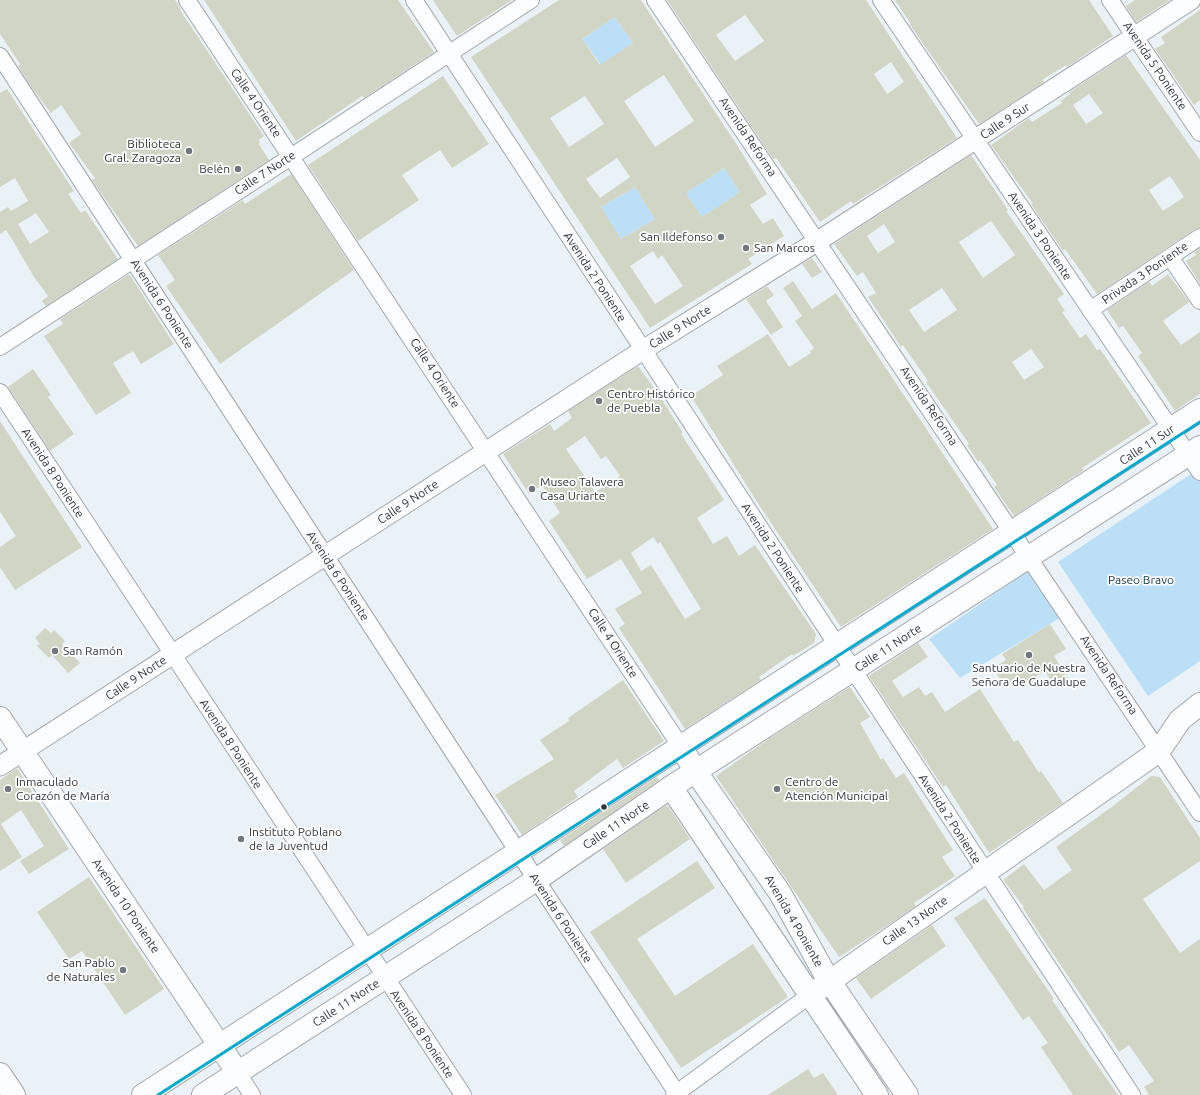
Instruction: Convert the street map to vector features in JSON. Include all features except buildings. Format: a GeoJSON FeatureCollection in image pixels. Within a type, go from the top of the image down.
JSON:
{"type":"FeatureCollection","features":[{"type":"Feature","properties":{"kind":"main road","name":"Calle 11 Sur"},"geometry":{"type":"LineString","coordinates":[[1013,532],[1200,410]]}},
{"type":"Feature","properties":{"kind":"main road"},"geometry":{"type":"LineString","coordinates":[[1030,556],[1196,458]]}},
{"type":"Feature","properties":{"kind":"main road"},"geometry":{"type":"LineString","coordinates":[[143,1095],[1013,532]]}},
{"type":"Feature","properties":{"kind":"main road","name":"Calle 11 Norte"},"geometry":{"type":"LineString","coordinates":[[203,1095],[536,880],[671,788],[1030,556]]}},
{"type":"Feature","properties":{"kind":"main road"},"geometry":{"type":"LineString","coordinates":[[1159,751],[1180,720],[1200,704]]}},
{"type":"Feature","properties":{"kind":"main road","name":"Avenida 10 Poniente"},"geometry":{"type":"LineString","coordinates":[[0,718],[238,1073]]}},
{"type":"Feature","properties":{"kind":"main road","name":"Avenida 4 Poniente"},"geometry":{"type":"LineString","coordinates":[[681,747],[696,772],[780,893],[829,981],[906,1095]]}},
{"type":"Feature","properties":{"kind":"main road","name":"Calle 13 Norte"},"geometry":{"type":"LineString","coordinates":[[810,995],[1159,751]]}},
{"type":"Feature","properties":{"kind":"main road","name":"Avenida 4 Poniente"},"geometry":{"type":"LineString","coordinates":[[671,788],[877,1095]]}},
{"type":"Feature","properties":{"kind":"main road"},"geometry":{"type":"LineString","coordinates":[[709,846],[721,838],[728,839],[754,856]]}},
{"type":"Feature","properties":{"kind":"main road"},"geometry":{"type":"LineString","coordinates":[[0,1074],[14,1095]]}},
{"type":"Feature","properties":{"kind":"street","name":"Calle 4 Oriente"},"geometry":{"type":"LineString","coordinates":[[187,0],[681,747]]}},
{"type":"Feature","properties":{"kind":"street","name":"Avenida 2 Poniente"},"geometry":{"type":"LineString","coordinates":[[414,0],[1132,1095]]}},
{"type":"Feature","properties":{"kind":"street","name":"Calle 7 Norte"},"geometry":{"type":"LineString","coordinates":[[0,347],[531,0]]}},
{"type":"Feature","properties":{"kind":"street","name":"Avenida Reforma"},"geometry":{"type":"LineString","coordinates":[[655,0],[1030,556],[1200,813]]}},
{"type":"Feature","properties":{"kind":"street","name":"Avenida 3 Poniente"},"geometry":{"type":"LineString","coordinates":[[881,0],[1171,429],[1196,458]]}},
{"type":"Feature","properties":{"kind":"street","name":"Avenida 5 Poniente"},"geometry":{"type":"LineString","coordinates":[[1110,0],[1200,133]]}},
{"type":"Feature","properties":{"kind":"street","name":"Calle 9 Sur"},"geometry":{"type":"LineString","coordinates":[[818,241],[1191,0]]}},
{"type":"Feature","properties":{"kind":"street","name":"Avenida 6 Poniente"},"geometry":{"type":"LineString","coordinates":[[0,56],[676,1094]]}},
{"type":"Feature","properties":{"kind":"street","name":"Privada 3 Poniente"},"geometry":{"type":"LineString","coordinates":[[1090,310],[1200,236]]}},
{"type":"Feature","properties":{"kind":"street","name":"Calle 9 Norte"},"geometry":{"type":"LineString","coordinates":[[0,766],[643,350],[818,241]]}},
{"type":"Feature","properties":{"kind":"street"},"geometry":{"type":"LineString","coordinates":[[1170,257],[1200,300]]}},
{"type":"Feature","properties":{"kind":"street","name":"Avenida 8 Poniente"},"geometry":{"type":"LineString","coordinates":[[0,392],[366,950],[463,1095]]}},
{"type":"Feature","properties":{"kind":"street","name":"Calle 13 Norte"},"geometry":{"type":"LineString","coordinates":[[676,1094],[810,995]]}},
{"type":"Feature","properties":{"kind":"street","name":"Avenida 10 Poniente"},"geometry":{"type":"LineString","coordinates":[[238,1073],[252,1095]]}},
{"type":"Feature","properties":{"kind":"green space"},"geometry":{"type":"Polygon","coordinates":[[[615,17],[633,43],[601,65],[582,39],[615,17]]]}},
{"type":"Feature","properties":{"kind":"green space"},"geometry":{"type":"Polygon","coordinates":[[[724,168],[740,192],[702,217],[686,193],[724,168]]]}},
{"type":"Feature","properties":{"kind":"green space"},"geometry":{"type":"Polygon","coordinates":[[[635,187],[655,219],[621,239],[601,207],[635,187]]]}},
{"type":"Feature","properties":{"kind":"green space","name":"Paseo Bravo"},"geometry":{"type":"Polygon","coordinates":[[[1200,468],[1200,661],[1148,696],[1058,562],[1200,468]]]}},
{"type":"Feature","properties":{"kind":"green space"},"geometry":{"type":"Polygon","coordinates":[[[1034,567],[1065,615],[960,678],[929,639],[1034,567]]]}},
{"type":"Feature","properties":{"kind":"transit line"},"geometry":{"type":"LineString","coordinates":[[158,1095],[1200,422]]}},
{"type":"Feature","properties":{"kind":"place","name":"Biblioteca Gral. Zaragoza"},"geometry":{"type":"Point","coordinates":[189,151]}},
{"type":"Feature","properties":{"kind":"place","name":"Belén"},"geometry":{"type":"Point","coordinates":[238,169]}},
{"type":"Feature","properties":{"kind":"place","name":"San Ildefonso"},"geometry":{"type":"Point","coordinates":[721,237]}},
{"type":"Feature","properties":{"kind":"place","name":"San Marcos"},"geometry":{"type":"Point","coordinates":[746,248]}},
{"type":"Feature","properties":{"kind":"place","name":"Centro Histórico de Puebla"},"geometry":{"type":"Point","coordinates":[599,401]}},
{"type":"Feature","properties":{"kind":"place","name":"Museo Talavera Casa Uriarte"},"geometry":{"type":"Point","coordinates":[532,489]}},
{"type":"Feature","properties":{"kind":"place","name":"San Ramón"},"geometry":{"type":"Point","coordinates":[55,651]}},
{"type":"Feature","properties":{"kind":"place","name":"Santuario de Nuestra Señora de Guadalupe"},"geometry":{"type":"Point","coordinates":[1029,655]}},
{"type":"Feature","properties":{"kind":"place","name":"Inmaculado Corazón de María"},"geometry":{"type":"Point","coordinates":[8,789]}},
{"type":"Feature","properties":{"kind":"place","name":"Centro de Atención Municipal"},"geometry":{"type":"Point","coordinates":[777,789]}},
{"type":"Feature","properties":{"kind":"place","name":"Instituto Poblano de la Juventud"},"geometry":{"type":"Point","coordinates":[241,839]}},
{"type":"Feature","properties":{"kind":"place","name":"San Pablo de Naturales"},"geometry":{"type":"Point","coordinates":[123,970]}}]}
